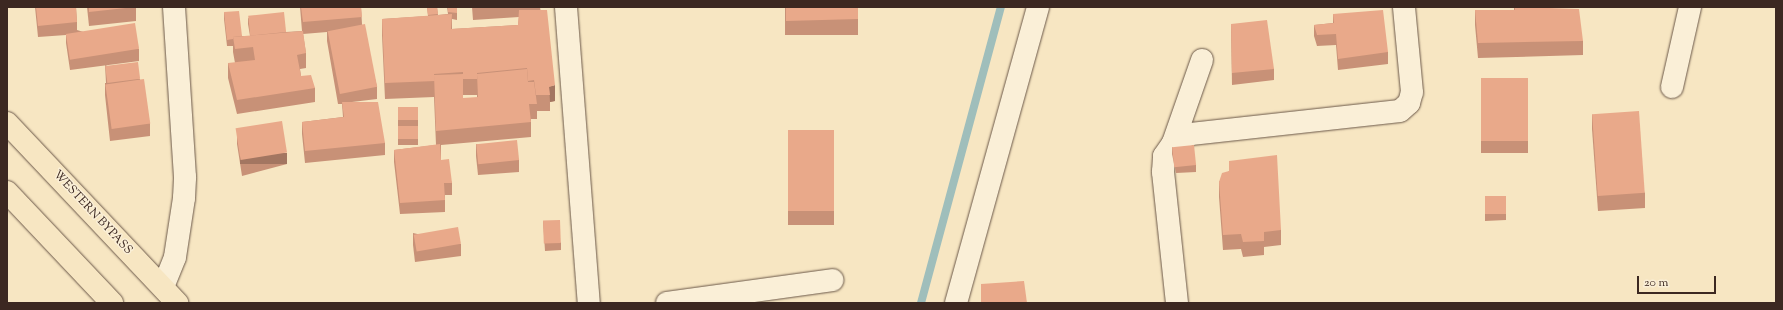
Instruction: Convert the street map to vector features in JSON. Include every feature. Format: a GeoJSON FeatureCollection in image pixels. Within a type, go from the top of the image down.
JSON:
{"type":"FeatureCollection","features":[{"type":"Feature","properties":{"kind":"main road","name":"WESTERN BYPASS"},"geometry":{"type":"LineString","coordinates":[[7,122],[178,303]]}},
{"type":"Feature","properties":{"kind":"main road"},"geometry":{"type":"LineString","coordinates":[[7,192],[112,303]]}},
{"type":"Feature","properties":{"kind":"street"},"geometry":{"type":"LineString","coordinates":[[163,287],[175,257],[184,198],[185,177],[174,7]]}},
{"type":"Feature","properties":{"kind":"street"},"geometry":{"type":"LineString","coordinates":[[566,7],[588,303]]}},
{"type":"Feature","properties":{"kind":"street"},"geometry":{"type":"LineString","coordinates":[[956,303],[1038,7]]}},
{"type":"Feature","properties":{"kind":"street"},"geometry":{"type":"LineString","coordinates":[[1173,143],[1191,134],[1400,111],[1409,103],[1412,92],[1404,7]]}},
{"type":"Feature","properties":{"kind":"street"},"geometry":{"type":"LineString","coordinates":[[1672,87],[1690,7]]}},
{"type":"Feature","properties":{"kind":"street"},"geometry":{"type":"LineString","coordinates":[[1177,303],[1163,172],[1164,156],[1173,143],[1202,60]]}},
{"type":"Feature","properties":{"kind":"street"},"geometry":{"type":"LineString","coordinates":[[667,303],[832,280]]}},
{"type":"Feature","properties":{"kind":"building"},"geometry":{"type":"Polygon","coordinates":[[[36,7],[76,7],[77,22],[38,26],[36,7]]]}},
{"type":"Feature","properties":{"kind":"building"},"geometry":{"type":"Polygon","coordinates":[[[89,7],[135,7],[89,12],[89,7]]]}},
{"type":"Feature","properties":{"kind":"building"},"geometry":{"type":"Polygon","coordinates":[[[301,7],[361,7],[362,17],[303,22],[301,7]]]}},
{"type":"Feature","properties":{"kind":"building"},"geometry":{"type":"Polygon","coordinates":[[[427,7],[437,7],[438,14],[428,15],[427,7]]]}},
{"type":"Feature","properties":{"kind":"building"},"geometry":{"type":"Polygon","coordinates":[[[448,7],[457,7],[457,13],[448,12],[448,7]]]}},
{"type":"Feature","properties":{"kind":"building"},"geometry":{"type":"Polygon","coordinates":[[[786,7],[858,7],[858,19],[786,21],[786,7]]]}},
{"type":"Feature","properties":{"kind":"building"},"geometry":{"type":"Polygon","coordinates":[[[1515,7],[1579,9],[1583,41],[1478,43],[1475,10],[1515,10],[1515,7]]]}},
{"type":"Feature","properties":{"kind":"building"},"geometry":{"type":"Polygon","coordinates":[[[519,10],[547,10],[555,85],[549,87],[550,95],[536,95],[534,80],[528,81],[527,68],[477,73],[477,79],[463,79],[463,72],[434,74],[435,81],[385,83],[382,19],[452,14],[451,29],[518,25],[519,10]]]}},
{"type":"Feature","properties":{"kind":"building"},"geometry":{"type":"Polygon","coordinates":[[[1383,10],[1388,52],[1338,59],[1336,34],[1317,35],[1314,25],[1334,23],[1333,14],[1383,10]]]}},
{"type":"Feature","properties":{"kind":"building"},"geometry":{"type":"Polygon","coordinates":[[[239,11],[242,36],[233,37],[233,39],[227,40],[224,12],[239,11]]]}},
{"type":"Feature","properties":{"kind":"building"},"geometry":{"type":"Polygon","coordinates":[[[284,12],[286,32],[250,36],[248,16],[284,12]]]}},
{"type":"Feature","properties":{"kind":"building"},"geometry":{"type":"Polygon","coordinates":[[[1267,20],[1274,69],[1232,73],[1231,24],[1267,20]]]}},
{"type":"Feature","properties":{"kind":"building"},"geometry":{"type":"Polygon","coordinates":[[[135,23],[139,49],[70,60],[66,34],[135,23]]]}},
{"type":"Feature","properties":{"kind":"building"},"geometry":{"type":"Polygon","coordinates":[[[365,24],[377,87],[340,94],[328,31],[365,24]]]}},
{"type":"Feature","properties":{"kind":"building"},"geometry":{"type":"Polygon","coordinates":[[[303,31],[306,53],[297,55],[301,76],[311,75],[315,88],[237,100],[228,63],[255,60],[253,47],[235,49],[233,37],[303,31]]]}},
{"type":"Feature","properties":{"kind":"building"},"geometry":{"type":"Polygon","coordinates":[[[138,62],[140,79],[107,83],[105,66],[138,62]]]}},
{"type":"Feature","properties":{"kind":"building"},"geometry":{"type":"Polygon","coordinates":[[[527,69],[528,82],[534,82],[537,104],[529,104],[531,122],[436,131],[434,75],[463,74],[463,98],[478,97],[477,74],[527,69]]]}},
{"type":"Feature","properties":{"kind":"building"},"geometry":{"type":"Polygon","coordinates":[[[1481,78],[1528,78],[1528,141],[1481,141],[1481,78]]]}},
{"type":"Feature","properties":{"kind":"building"},"geometry":{"type":"Polygon","coordinates":[[[144,79],[150,124],[112,129],[105,84],[144,79]]]}},
{"type":"Feature","properties":{"kind":"building"},"geometry":{"type":"Polygon","coordinates":[[[342,102],[378,102],[385,143],[305,151],[302,122],[344,117],[342,102]]]}},
{"type":"Feature","properties":{"kind":"building"},"geometry":{"type":"Polygon","coordinates":[[[398,107],[418,107],[418,120],[398,120],[398,107]]]}},
{"type":"Feature","properties":{"kind":"building"},"geometry":{"type":"Polygon","coordinates":[[[1639,111],[1645,193],[1598,196],[1592,114],[1639,111]]]}},
{"type":"Feature","properties":{"kind":"building"},"geometry":{"type":"Polygon","coordinates":[[[282,121],[287,153],[241,160],[236,128],[282,121]]]}},
{"type":"Feature","properties":{"kind":"building"},"geometry":{"type":"Polygon","coordinates":[[[398,126],[418,126],[418,139],[398,139],[398,126]]]}},
{"type":"Feature","properties":{"kind":"building"},"geometry":{"type":"Polygon","coordinates":[[[788,130],[834,130],[834,211],[788,211],[788,130]]]}},
{"type":"Feature","properties":{"kind":"building"},"geometry":{"type":"Polygon","coordinates":[[[517,140],[519,160],[478,164],[476,144],[517,140]]]}},
{"type":"Feature","properties":{"kind":"building"},"geometry":{"type":"Polygon","coordinates":[[[440,144],[441,160],[449,159],[452,183],[444,183],[445,200],[400,203],[394,150],[440,144]]]}},
{"type":"Feature","properties":{"kind":"building"},"geometry":{"type":"Polygon","coordinates":[[[1194,145],[1196,165],[1174,167],[1172,147],[1194,145]]]}},
{"type":"Feature","properties":{"kind":"building"},"geometry":{"type":"Polygon","coordinates":[[[1277,155],[1281,230],[1264,232],[1264,241],[1243,242],[1241,234],[1223,235],[1219,182],[1222,173],[1229,171],[1229,161],[1277,155]]]}},
{"type":"Feature","properties":{"kind":"building"},"geometry":{"type":"Polygon","coordinates":[[[1485,196],[1506,196],[1506,214],[1485,214],[1485,196]]]}},
{"type":"Feature","properties":{"kind":"building"},"geometry":{"type":"Polygon","coordinates":[[[560,220],[561,243],[544,244],[543,221],[560,220]]]}},
{"type":"Feature","properties":{"kind":"building"},"geometry":{"type":"Polygon","coordinates":[[[458,227],[461,244],[417,252],[414,235],[458,227]]]}},
{"type":"Feature","properties":{"kind":"building"},"geometry":{"type":"Polygon","coordinates":[[[1024,281],[1027,303],[981,303],[981,284],[1024,281]]]}},
{"type":"Feature","properties":{"kind":"waterway"},"geometry":{"type":"LineString","coordinates":[[921,303],[1001,7]]}}]}
